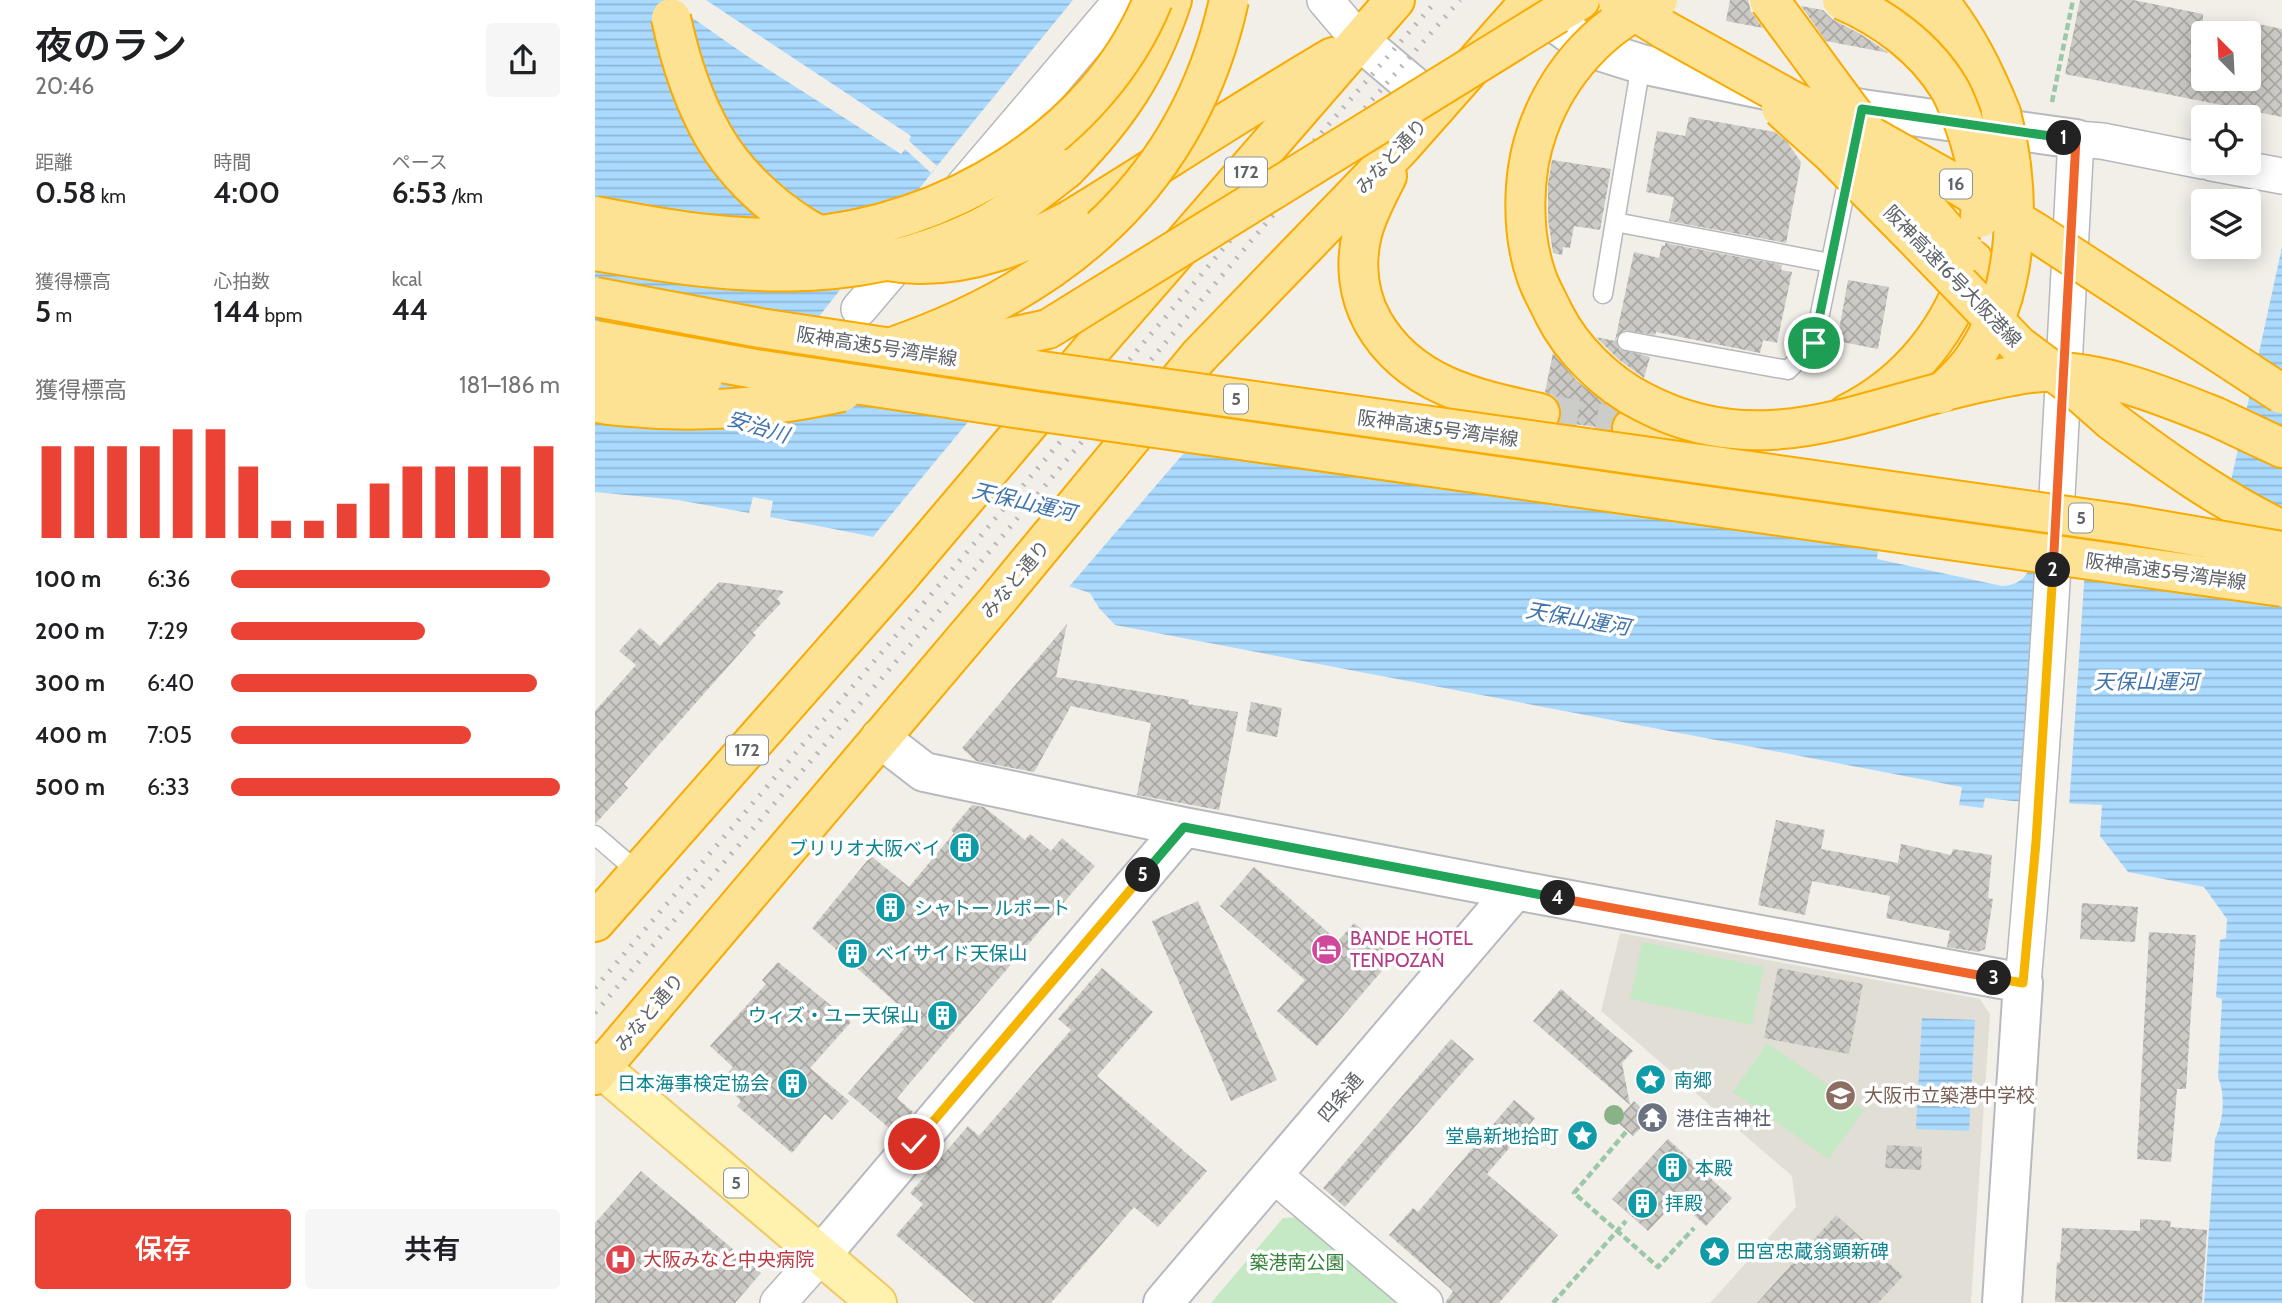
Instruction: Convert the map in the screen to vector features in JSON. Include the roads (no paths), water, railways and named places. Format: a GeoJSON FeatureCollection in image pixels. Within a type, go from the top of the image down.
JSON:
{"type":"FeatureCollection","features":[{"type":"Feature","properties":{"kind":"highway"},"geometry":{"type":"LineString","coordinates":[[595,216],[673,231],[767,238],[801,237],[867,227],[930,207],[985,181],[1052,135],[1086,103],[1113,72],[1136,40],[1153,0]]}},
{"type":"Feature","properties":{"kind":"highway"},"geometry":{"type":"LineString","coordinates":[[595,251],[667,264],[745,273],[812,272],[872,265],[909,257],[965,234],[1003,215],[1030,197],[1066,169],[1090,145],[1142,72],[1157,45],[1173,0]]}},
{"type":"Feature","properties":{"kind":"highway"},"geometry":{"type":"LineString","coordinates":[[595,374],[703,378],[830,368],[930,334],[1021,290],[1100,232],[1135,195],[1166,153],[1208,74],[1222,34],[1229,0]]}},
{"type":"Feature","properties":{"kind":"highway","name":"172"},"geometry":{"type":"LineString","coordinates":[[595,922],[898,578],[1097,343],[1395,0]]}},
{"type":"Feature","properties":{"kind":"highway"},"geometry":{"type":"LineString","coordinates":[[595,402],[649,409],[703,410],[801,401],[899,376],[983,343],[1048,329],[1580,0]]}},
{"type":"Feature","properties":{"kind":"highway","name":"16"},"geometry":{"type":"LineString","coordinates":[[1616,0],[1793,101],[1874,138],[1963,188],[2282,394]]}},
{"type":"Feature","properties":{"kind":"highway"},"geometry":{"type":"LineString","coordinates":[[1659,0],[1618,22],[1575,62],[1544,112],[1530,161],[1527,220],[1529,250],[1536,275],[1557,319],[1575,345],[1615,385],[1667,415],[1737,431],[1776,431],[1838,422],[1959,387],[2040,372],[2071,372],[2166,397],[2282,449]]}},
{"type":"Feature","properties":{"kind":"highway","name":"阪神高速16号大阪港線"},"geometry":{"type":"LineString","coordinates":[[1659,0],[1832,154],[2018,345],[2171,466],[2234,506],[2282,530]]}},
{"type":"Feature","properties":{"kind":"highway"},"geometry":{"type":"LineString","coordinates":[[1769,0],[1931,215],[2037,331],[2112,421]]}},
{"type":"Feature","properties":{"kind":"highway"},"geometry":{"type":"LineString","coordinates":[[1842,0],[1885,22],[1900,34],[1928,61],[1949,87]]}},
{"type":"Feature","properties":{"kind":"highway"},"geometry":{"type":"LineString","coordinates":[[1766,440],[1830,422],[1878,396],[1918,360],[1952,313],[1966,284],[1977,248],[1980,178],[1963,122],[1938,55],[1900,0]]}},
{"type":"Feature","properties":{"kind":"highway"},"geometry":{"type":"LineString","coordinates":[[1638,429],[1694,438],[1766,440],[1791,445],[1848,438],[1908,418],[1933,402],[1974,359],[1998,309],[2008,272],[2013,226],[2009,145],[2001,113],[1974,51],[1938,0]]}},
{"type":"Feature","properties":{"kind":"highway","name":"みなと通り"},"geometry":{"type":"LineString","coordinates":[[597,1069],[996,602],[1199,356],[1400,149],[1529,2]]}},
{"type":"Feature","properties":{"kind":"highway"},"geometry":{"type":"LineString","coordinates":[[669,6],[679,53],[694,98],[730,160],[767,200],[832,243],[892,261],[917,264],[947,262],[1008,249],[1070,220],[1256,102],[1360,41]]}},
{"type":"Feature","properties":{"kind":"highway"},"geometry":{"type":"LineString","coordinates":[[1400,149],[1367,220],[1358,254],[1363,299],[1370,316],[1390,346],[1418,373],[1479,400],[1540,413]]}},
{"type":"Feature","properties":{"kind":"highway","name":"阪神高速5号湾岸線"},"geometry":{"type":"LineString","coordinates":[[595,297],[760,328],[1028,369],[2125,524],[2282,551]]}},
{"type":"Feature","properties":{"kind":"highway","name":"阪神高速5号湾岸線"},"geometry":{"type":"LineString","coordinates":[[595,340],[755,369],[1021,410],[2282,587]]}},
{"type":"Feature","properties":{"kind":"main road","name":"5"},"geometry":{"type":"LineString","coordinates":[[597,1069],[877,1303]]}},
{"type":"Feature","properties":{"kind":"street"},"geometry":{"type":"LineString","coordinates":[[859,309],[1122,0]]}},
{"type":"Feature","properties":{"kind":"street"},"geometry":{"type":"LineString","coordinates":[[1325,0],[1360,41],[1437,106]]}},
{"type":"Feature","properties":{"kind":"street"},"geometry":{"type":"LineString","coordinates":[[1529,2],[1590,48],[1641,64],[1862,109],[2102,141],[2191,159]]}},
{"type":"Feature","properties":{"kind":"street"},"geometry":{"type":"LineString","coordinates":[[2002,1303],[2056,532],[2076,139]]}},
{"type":"Feature","properties":{"kind":"street"},"geometry":{"type":"LineString","coordinates":[[2261,172],[2282,176]]}},
{"type":"Feature","properties":{"kind":"street"},"geometry":{"type":"LineString","coordinates":[[880,738],[924,772],[1184,827],[2023,983]]}},
{"type":"Feature","properties":{"kind":"street"},"geometry":{"type":"LineString","coordinates":[[778,1303],[1184,827]]}},
{"type":"Feature","properties":{"kind":"street","name":"四条通"},"geometry":{"type":"LineString","coordinates":[[1163,1303],[1515,890]]}},
{"type":"Feature","properties":{"kind":"street"},"geometry":{"type":"LineString","coordinates":[[1274,1175],[1425,1303]]}},
{"type":"Feature","properties":{"kind":"lane"},"geometry":{"type":"LineString","coordinates":[[1603,294],[1641,64]]}},
{"type":"Feature","properties":{"kind":"lane"},"geometry":{"type":"LineString","coordinates":[[1627,341],[1788,370],[1814,343],[1862,109]]}},
{"type":"Feature","properties":{"kind":"lane"},"geometry":{"type":"LineString","coordinates":[[1615,222],[1830,264]]}},
{"type":"Feature","properties":{"kind":"lane"},"geometry":{"type":"LineString","coordinates":[[595,835],[639,873]]}},
{"type":"Feature","properties":{"kind":"water","name":"天保山運河"},"geometry":{"type":"Polygon","coordinates":[[[595,0],[1073,0],[937,166],[814,323],[789,378],[1882,513],[1877,559],[2002,586],[2020,581],[2029,570],[2034,536],[2214,559],[2282,247],[2282,1303],[2204,1303],[2215,1139],[2223,1108],[2218,1077],[2222,999],[2216,997],[2220,940],[2226,938],[2227,919],[2204,887],[2128,872],[2100,836],[2102,805],[1985,798],[1983,808],[1959,805],[1962,787],[1115,625],[1099,608],[1090,593],[931,550],[770,517],[773,501],[753,497],[749,513],[678,500],[595,492],[595,0]]]}},
{"type":"Feature","properties":{"kind":"water"},"geometry":{"type":"Polygon","coordinates":[[[1922,1018],[1975,1020],[1969,1131],[1916,1129],[1922,1018]]]}},
{"type":"Feature","properties":{"kind":"tunnel"},"geometry":{"type":"LineString","coordinates":[[1540,413],[1632,428]]}},
{"type":"Feature","properties":{"kind":"railway"},"geometry":{"type":"LineString","coordinates":[[595,988],[1437,0]]}},
{"type":"Feature","properties":{"kind":"railway"},"geometry":{"type":"LineString","coordinates":[[595,1013],[947,602],[1321,158],[1460,0]]}},
{"type":"Feature","properties":{"kind":"place","name":"ブリリオ大阪ベイ"},"geometry":{"type":"Point","coordinates":[964,848]}},
{"type":"Feature","properties":{"kind":"place","name":"シャトー ルポート"},"geometry":{"type":"Point","coordinates":[891,908]}},
{"type":"Feature","properties":{"kind":"place","name":"BANDE HOTEL TENPOZAN"},"geometry":{"type":"Point","coordinates":[1327,949]}},
{"type":"Feature","properties":{"kind":"place","name":"ベイサイド天保山"},"geometry":{"type":"Point","coordinates":[852,953]}},
{"type":"Feature","properties":{"kind":"place","name":"ウィズ・ユー天保山"},"geometry":{"type":"Point","coordinates":[942,1015]}},
{"type":"Feature","properties":{"kind":"place","name":"南郷"},"geometry":{"type":"Point","coordinates":[1651,1080]}},
{"type":"Feature","properties":{"kind":"place","name":"日本海事検定協会"},"geometry":{"type":"Point","coordinates":[792,1083]}},
{"type":"Feature","properties":{"kind":"place","name":"大阪市立築港中学校"},"geometry":{"type":"Point","coordinates":[1841,1095]}},
{"type":"Feature","properties":{"kind":"place","name":"港住吉神社"},"geometry":{"type":"Point","coordinates":[1653,1118]}},
{"type":"Feature","properties":{"kind":"place","name":"堂島新地拾町"},"geometry":{"type":"Point","coordinates":[1582,1136]}},
{"type":"Feature","properties":{"kind":"place","name":"本殿"},"geometry":{"type":"Point","coordinates":[1672,1168]}},
{"type":"Feature","properties":{"kind":"place","name":"拝殿"},"geometry":{"type":"Point","coordinates":[1642,1203]}},
{"type":"Feature","properties":{"kind":"place","name":"田宮忠蔵翁顕新碑"},"geometry":{"type":"Point","coordinates":[1714,1251]}},
{"type":"Feature","properties":{"kind":"place","name":"大阪みなと中央病院"},"geometry":{"type":"Point","coordinates":[620,1259]}},
{"type":"Feature","properties":{"kind":"water label","name":"安治川"},"geometry":{"type":"Point","coordinates":[758,427]}},
{"type":"Feature","properties":{"kind":"park label","name":"築港南公園"},"geometry":{"type":"Point","coordinates":[1297,1262]}}]}
